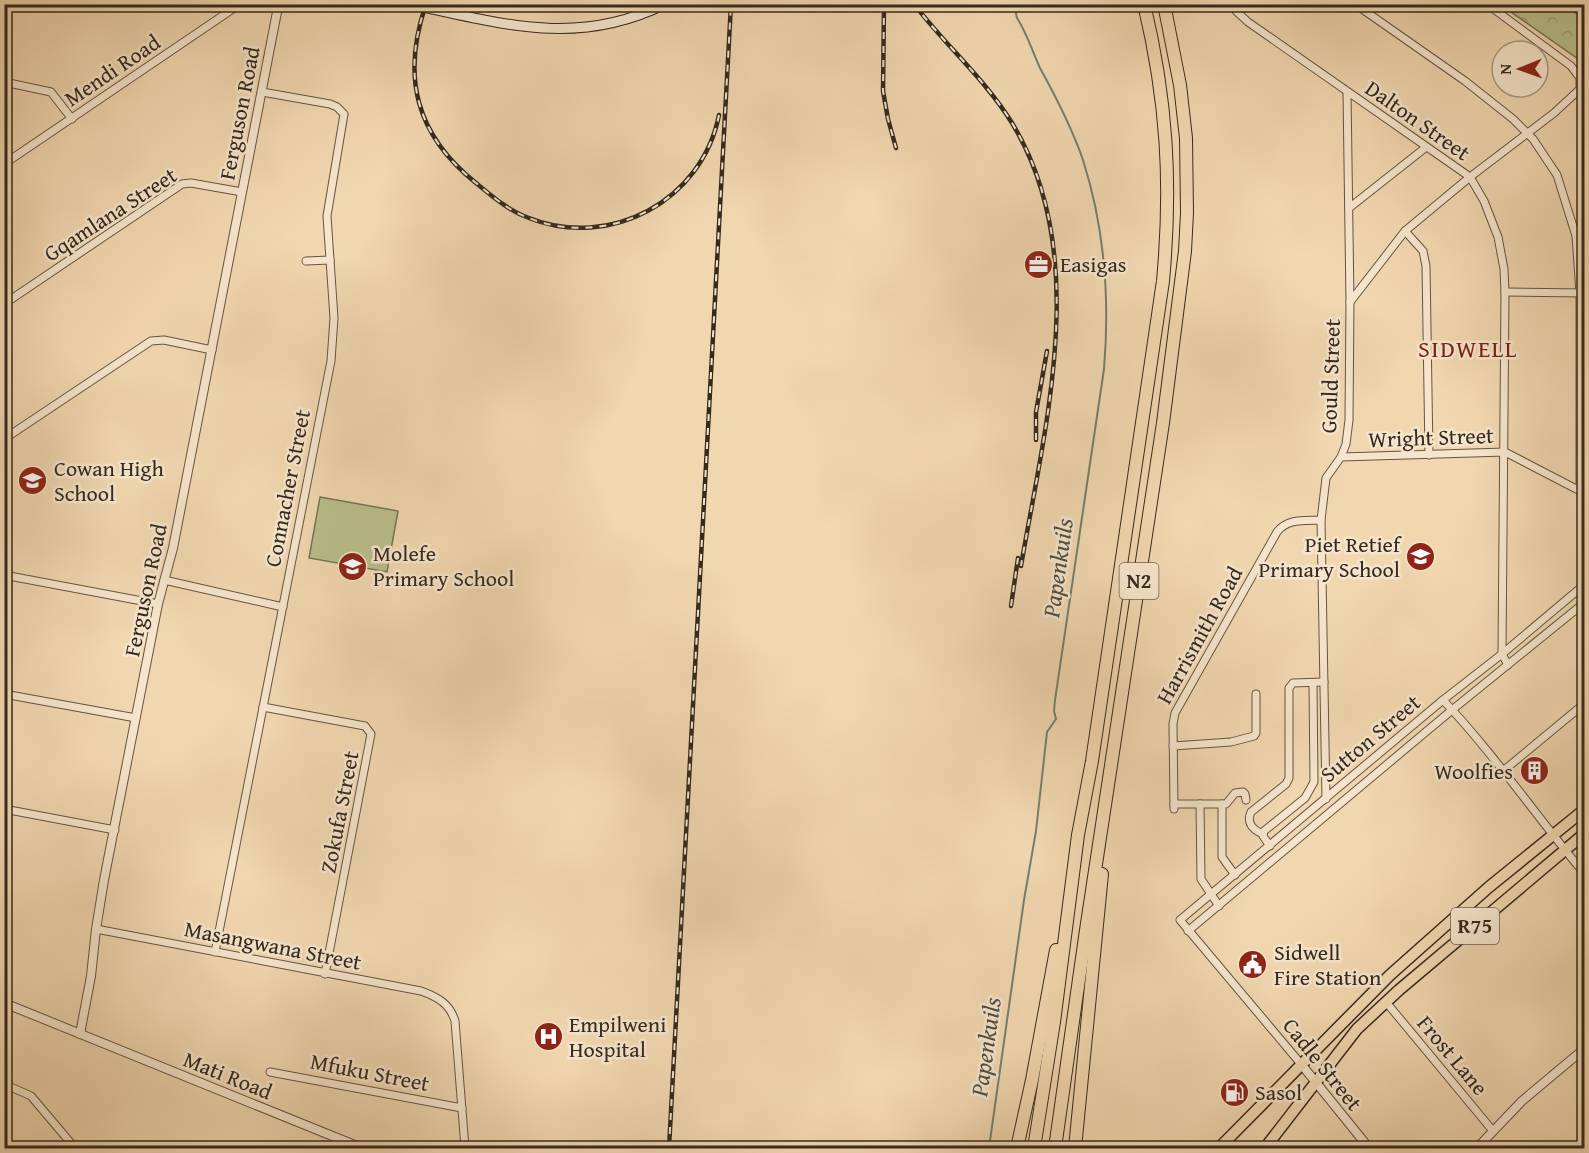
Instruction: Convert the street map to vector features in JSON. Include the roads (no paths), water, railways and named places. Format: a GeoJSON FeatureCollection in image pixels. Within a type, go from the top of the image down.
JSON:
{"type":"FeatureCollection","features":[{"type":"Feature","properties":{"kind":"highway","name":"N2"},"geometry":{"type":"LineString","coordinates":[[1055,1149],[1162,423],[1185,241],[1186,138],[1178,76],[1165,9]]}},
{"type":"Feature","properties":{"kind":"highway","name":"N2"},"geometry":{"type":"LineString","coordinates":[[1034,1149],[1078,835],[1092,761],[1167,241],[1166,135],[1156,59],[1146,11]]}},
{"type":"Feature","properties":{"kind":"highway"},"geometry":{"type":"LineString","coordinates":[[1076,1149],[1112,768]]}},
{"type":"Feature","properties":{"kind":"highway"},"geometry":{"type":"LineString","coordinates":[[1017,1149],[1078,835]]}},
{"type":"Feature","properties":{"kind":"main road"},"geometry":{"type":"LineString","coordinates":[[409,4],[514,26],[555,29],[613,23],[665,4]]}},
{"type":"Feature","properties":{"kind":"main road","name":"R75"},"geometry":{"type":"LineString","coordinates":[[1220,1149],[1300,1064],[1390,975],[1489,887],[1584,810]]}},
{"type":"Feature","properties":{"kind":"main road","name":"R75"},"geometry":{"type":"LineString","coordinates":[[1265,1149],[1357,1029],[1584,834]]}},
{"type":"Feature","properties":{"kind":"street","name":"Mendi Road"},"geometry":{"type":"LineString","coordinates":[[4,164],[240,4]]}},
{"type":"Feature","properties":{"kind":"street","name":"Dalton Street"},"geometry":{"type":"LineString","coordinates":[[1233,4],[1236,11],[1248,22],[1425,148],[1470,177],[1484,201],[1502,250],[1505,292],[1503,654],[1508,665]]}},
{"type":"Feature","properties":{"kind":"street"},"geometry":{"type":"LineString","coordinates":[[1355,4],[1465,81],[1513,119],[1527,133],[1557,175],[1576,236],[1582,293],[1582,492]]}},
{"type":"Feature","properties":{"kind":"street"},"geometry":{"type":"LineString","coordinates":[[1350,302],[1405,231],[1577,94],[1581,86],[1577,73],[1558,56],[1487,4]]}},
{"type":"Feature","properties":{"kind":"street","name":"Ferguson Road"},"geometry":{"type":"LineString","coordinates":[[80,1034],[91,975],[96,929],[136,718],[158,604],[173,548],[278,7]]}},
{"type":"Feature","properties":{"kind":"street"},"geometry":{"type":"LineString","coordinates":[[4,82],[51,92],[72,119]]}},
{"type":"Feature","properties":{"kind":"street","name":"Connacher Street"},"geometry":{"type":"LineString","coordinates":[[215,952],[334,340],[327,216],[344,114],[330,104],[262,92]]}},
{"type":"Feature","properties":{"kind":"street","name":"Gould Street"},"geometry":{"type":"LineString","coordinates":[[1326,799],[1322,520],[1326,478],[1341,457],[1346,444],[1349,420],[1347,92]]}},
{"type":"Feature","properties":{"kind":"street"},"geometry":{"type":"LineString","coordinates":[[1349,208],[1425,148]]}},
{"type":"Feature","properties":{"kind":"street","name":"Gqamlana Street"},"geometry":{"type":"LineString","coordinates":[[4,304],[182,184],[191,183],[242,192]]}},
{"type":"Feature","properties":{"kind":"street"},"geometry":{"type":"LineString","coordinates":[[1405,231],[1423,251],[1426,266],[1429,454]]}},
{"type":"Feature","properties":{"kind":"street"},"geometry":{"type":"LineString","coordinates":[[306,261],[330,260]]}},
{"type":"Feature","properties":{"kind":"street"},"geometry":{"type":"LineString","coordinates":[[1505,292],[1582,293]]}},
{"type":"Feature","properties":{"kind":"street"},"geometry":{"type":"LineString","coordinates":[[4,439],[151,341],[164,340],[212,350]]}},
{"type":"Feature","properties":{"kind":"street","name":"Wright Street"},"geometry":{"type":"LineString","coordinates":[[1341,457],[1505,452],[1582,492]]}},
{"type":"Feature","properties":{"kind":"street","name":"Harrismith Road"},"geometry":{"type":"LineString","coordinates":[[1200,804],[1174,806],[1173,724],[1176,713],[1271,540],[1281,526],[1287,523],[1322,520]]}},
{"type":"Feature","properties":{"kind":"street"},"geometry":{"type":"LineString","coordinates":[[4,575],[158,604]]}},
{"type":"Feature","properties":{"kind":"street"},"geometry":{"type":"LineString","coordinates":[[164,580],[283,607]]}},
{"type":"Feature","properties":{"kind":"street","name":"Sutton Street"},"geometry":{"type":"LineString","coordinates":[[1180,920],[1584,585]]}},
{"type":"Feature","properties":{"kind":"street","name":"Sutton Street"},"geometry":{"type":"LineString","coordinates":[[1188,932],[1452,710],[1584,603]]}},
{"type":"Feature","properties":{"kind":"street"},"geometry":{"type":"LineString","coordinates":[[1503,638],[1518,657]]}},
{"type":"Feature","properties":{"kind":"street"},"geometry":{"type":"LineString","coordinates":[[1270,846],[1263,834],[1254,829],[1249,822],[1249,817],[1251,812],[1286,784],[1288,778],[1289,688],[1293,683],[1313,684],[1324,681]]}},
{"type":"Feature","properties":{"kind":"street"},"geometry":{"type":"LineString","coordinates":[[1263,834],[1305,798],[1314,782],[1313,684]]}},
{"type":"Feature","properties":{"kind":"street"},"geometry":{"type":"LineString","coordinates":[[4,694],[136,718]]}},
{"type":"Feature","properties":{"kind":"street"},"geometry":{"type":"LineString","coordinates":[[1173,746],[1231,742],[1254,736],[1256,733],[1256,694]]}},
{"type":"Feature","properties":{"kind":"street"},"geometry":{"type":"LineString","coordinates":[[1443,700],[1584,873]]}},
{"type":"Feature","properties":{"kind":"street"},"geometry":{"type":"LineString","coordinates":[[1503,771],[1584,704]]}},
{"type":"Feature","properties":{"kind":"street","name":"Zokufa Street"},"geometry":{"type":"LineString","coordinates":[[263,707],[365,726],[371,734],[325,974]]}},
{"type":"Feature","properties":{"kind":"street"},"geometry":{"type":"LineString","coordinates":[[1354,775],[1363,787]]}},
{"type":"Feature","properties":{"kind":"street"},"geometry":{"type":"LineString","coordinates":[[1219,906],[1200,879],[1200,804],[1222,804],[1228,802],[1233,794],[1238,792],[1244,793],[1246,800]]}},
{"type":"Feature","properties":{"kind":"street"},"geometry":{"type":"LineString","coordinates":[[1222,804],[1222,856],[1234,875]]}},
{"type":"Feature","properties":{"kind":"street"},"geometry":{"type":"LineString","coordinates":[[4,809],[115,830]]}},
{"type":"Feature","properties":{"kind":"street"},"geometry":{"type":"LineString","coordinates":[[1306,816],[1315,826]]}},
{"type":"Feature","properties":{"kind":"street","name":"Cadle Street"},"geometry":{"type":"LineString","coordinates":[[1180,920],[1369,1149]]}},
{"type":"Feature","properties":{"kind":"street","name":"Masangwana Street"},"geometry":{"type":"LineString","coordinates":[[96,929],[420,992],[442,1001],[452,1012],[455,1021],[462,1108]]}},
{"type":"Feature","properties":{"kind":"street","name":"Frost Lane"},"geometry":{"type":"LineString","coordinates":[[1386,1002],[1493,1131]]}},
{"type":"Feature","properties":{"kind":"street","name":"Mati Road"},"geometry":{"type":"LineString","coordinates":[[4,1004],[362,1149]]}},
{"type":"Feature","properties":{"kind":"street"},"geometry":{"type":"LineString","coordinates":[[1477,1149],[1522,1101],[1584,1049]]}},
{"type":"Feature","properties":{"kind":"street","name":"Mfuku Street"},"geometry":{"type":"LineString","coordinates":[[270,1072],[462,1108]]}},
{"type":"Feature","properties":{"kind":"street"},"geometry":{"type":"LineString","coordinates":[[4,1084],[31,1096],[75,1149]]}},
{"type":"Feature","properties":{"kind":"street"},"geometry":{"type":"LineString","coordinates":[[462,1108],[465,1149]]}},
{"type":"Feature","properties":{"kind":"waterway","name":"Papenkuils"},"geometry":{"type":"LineString","coordinates":[[989,1148],[1036,831],[1047,732],[1056,719],[1055,700],[1104,369],[1106,342],[1106,289],[1101,237],[1083,160],[1069,124],[1017,18],[1014,4]]}},
{"type":"Feature","properties":{"kind":"railway"},"geometry":{"type":"LineString","coordinates":[[426,4],[415,56],[415,80],[419,103],[427,125],[439,145],[456,165],[501,203],[529,218],[560,226],[590,228],[620,222],[648,211],[673,194],[694,172],[709,145],[719,115]]}},
{"type":"Feature","properties":{"kind":"railway"},"geometry":{"type":"LineString","coordinates":[[669,1148],[731,4]]}},
{"type":"Feature","properties":{"kind":"railway"},"geometry":{"type":"LineString","coordinates":[[884,4],[883,91],[896,148]]}},
{"type":"Feature","properties":{"kind":"railway"},"geometry":{"type":"LineString","coordinates":[[914,4],[990,92],[1012,123],[1036,174],[1051,228],[1056,284],[1056,341],[1041,456],[1021,566]]}},
{"type":"Feature","properties":{"kind":"railway"},"geometry":{"type":"LineString","coordinates":[[1036,440],[1036,412],[1047,351]]}},
{"type":"Feature","properties":{"kind":"railway"},"geometry":{"type":"LineString","coordinates":[[1011,606],[1018,558]]}},
{"type":"Feature","properties":{"kind":"place","name":"Easigas"},"geometry":{"type":"Point","coordinates":[1039,264]}},
{"type":"Feature","properties":{"kind":"place","name":"Cowan High School"},"geometry":{"type":"Point","coordinates":[33,481]}},
{"type":"Feature","properties":{"kind":"place","name":"Piet Retief Primary School"},"geometry":{"type":"Point","coordinates":[1421,557]}},
{"type":"Feature","properties":{"kind":"place","name":"Molefe Primary School"},"geometry":{"type":"Point","coordinates":[352,566]}},
{"type":"Feature","properties":{"kind":"place","name":"Woolfies"},"geometry":{"type":"Point","coordinates":[1534,771]}},
{"type":"Feature","properties":{"kind":"place","name":"Sidwell Fire Station"},"geometry":{"type":"Point","coordinates":[1253,965]}},
{"type":"Feature","properties":{"kind":"place","name":"Empilweni Hospital"},"geometry":{"type":"Point","coordinates":[548,1037]}},
{"type":"Feature","properties":{"kind":"place","name":"Sasol"},"geometry":{"type":"Point","coordinates":[1234,1092]}},
{"type":"Feature","properties":{"kind":"district","name":"SIDWELL"},"geometry":{"type":"Point","coordinates":[1468,349]}}]}
